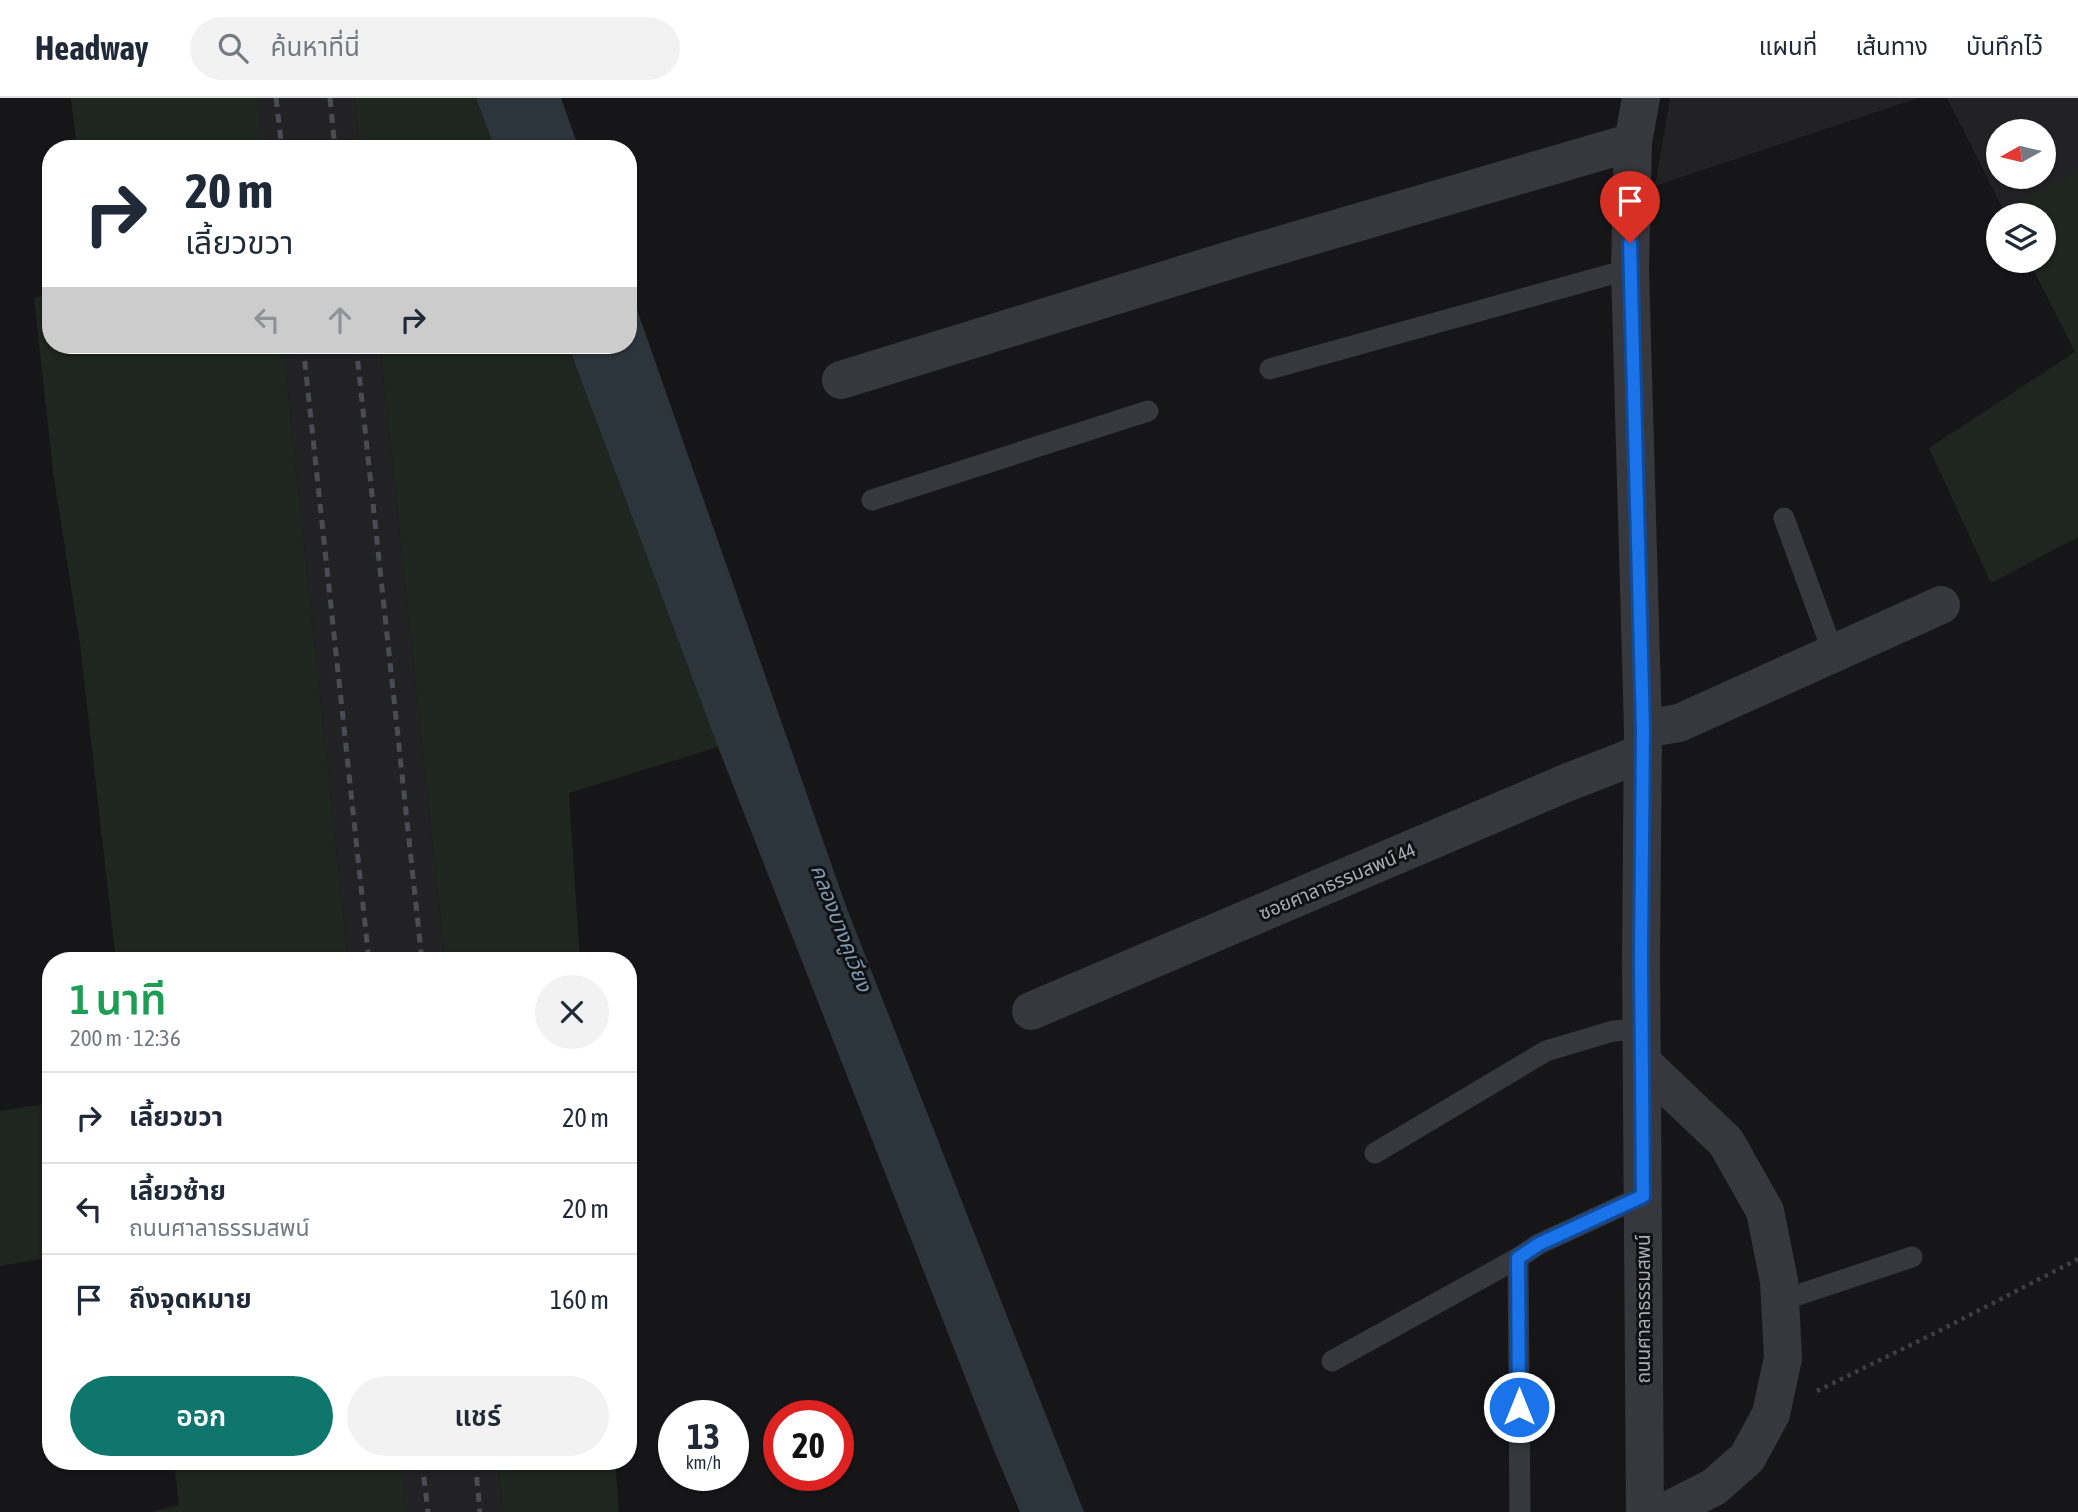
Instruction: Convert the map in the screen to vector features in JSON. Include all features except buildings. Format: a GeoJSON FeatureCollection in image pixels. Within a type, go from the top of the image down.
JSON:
{"type":"FeatureCollection","features":[{"type":"Feature","properties":{"kind":"street","name":"ถนนศาลาธรรมสพน์"},"geometry":{"type":"LineString","coordinates":[[1641,98],[1633,142],[1630,269],[1643,741],[1645,1512]]}},
{"type":"Feature","properties":{"kind":"street"},"geometry":{"type":"LineString","coordinates":[[841,380],[1243,256],[1633,142]]}},
{"type":"Feature","properties":{"kind":"street","name":"ซอยศาลาธรรมสพน์ 44"},"geometry":{"type":"LineString","coordinates":[[1031,1011],[1566,783],[1679,723],[1941,606]]}},
{"type":"Feature","properties":{"kind":"street"},"geometry":{"type":"LineString","coordinates":[[1642,1045],[1726,1142],[1765,1211],[1779,1281],[1783,1358],[1771,1414],[1746,1458],[1714,1487],[1665,1512]]}},
{"type":"Feature","properties":{"kind":"lane"},"geometry":{"type":"LineString","coordinates":[[1270,369],[1630,269]]}},
{"type":"Feature","properties":{"kind":"lane"},"geometry":{"type":"LineString","coordinates":[[872,500],[1148,411]]}},
{"type":"Feature","properties":{"kind":"lane"},"geometry":{"type":"LineString","coordinates":[[1784,518],[1834,655]]}},
{"type":"Feature","properties":{"kind":"lane"},"geometry":{"type":"LineString","coordinates":[[1375,1153],[1546,1051],[1613,1031],[1642,1045]]}},
{"type":"Feature","properties":{"kind":"lane"},"geometry":{"type":"LineString","coordinates":[[1332,1361],[1539,1244],[1643,1196]]}},
{"type":"Feature","properties":{"kind":"lane"},"geometry":{"type":"LineString","coordinates":[[1780,1301],[1912,1257]]}},
{"type":"Feature","properties":{"kind":"lane"},"geometry":{"type":"LineString","coordinates":[[1518,1258],[1520,1512]]}},
{"type":"Feature","properties":{"kind":"path"},"geometry":{"type":"LineString","coordinates":[[1771,1414],[2078,1259]]}},
{"type":"Feature","properties":{"kind":"shaded area"},"geometry":{"type":"Polygon","coordinates":[[[71,98],[257,98],[261,140],[76,140],[71,98]]]}},
{"type":"Feature","properties":{"kind":"shaded area"},"geometry":{"type":"Polygon","coordinates":[[[256,98],[354,98],[359,140],[261,140],[256,98]]]}},
{"type":"Feature","properties":{"kind":"shaded area"},"geometry":{"type":"Polygon","coordinates":[[[354,98],[476,98],[492,140],[359,140],[354,98]]]}},
{"type":"Feature","properties":{"kind":"shaded area"},"geometry":{"type":"Polygon","coordinates":[[[1670,98],[1918,98],[1655,186],[1670,98]]]}},
{"type":"Feature","properties":{"kind":"shaded area"},"geometry":{"type":"Polygon","coordinates":[[[1947,98],[2078,98],[2078,171],[2056,182],[2056,119],[1986,119],[1986,175],[1947,98]]]}},
{"type":"Feature","properties":{"kind":"shaded area"},"geometry":{"type":"Polygon","coordinates":[[[2078,171],[2078,537],[1991,583],[1929,448],[2075,352],[2035,273],[2056,273],[2056,203],[2015,203],[2042,189],[2056,189],[2056,182],[2078,171]]]}},
{"type":"Feature","properties":{"kind":"shaded area"},"geometry":{"type":"Polygon","coordinates":[[[1993,189],[2042,189],[2015,203],[2000,203],[1993,189]]]}},
{"type":"Feature","properties":{"kind":"shaded area"},"geometry":{"type":"Polygon","coordinates":[[[42,296],[42,354],[284,354],[347,952],[115,952],[80,644],[54,478],[34,298],[42,296]]]}},
{"type":"Feature","properties":{"kind":"shaded area"},"geometry":{"type":"Polygon","coordinates":[[[284,354],[381,354],[444,952],[347,952],[284,354]]]}},
{"type":"Feature","properties":{"kind":"shaded area"},"geometry":{"type":"Polygon","coordinates":[[[381,354],[571,354],[718,747],[569,793],[579,952],[444,952],[381,354]]]}},
{"type":"Feature","properties":{"kind":"shaded area"},"geometry":{"type":"Polygon","coordinates":[[[42,1104],[42,1259],[0,1266],[0,1111],[42,1104]]]}},
{"type":"Feature","properties":{"kind":"shaded area"},"geometry":{"type":"Polygon","coordinates":[[[175,1470],[402,1470],[406,1512],[151,1512],[179,1505],[175,1470]]]}},
{"type":"Feature","properties":{"kind":"shaded area"},"geometry":{"type":"Polygon","coordinates":[[[402,1470],[499,1470],[503,1512],[406,1512],[402,1470]]]}},
{"type":"Feature","properties":{"kind":"shaded area"},"geometry":{"type":"Polygon","coordinates":[[[499,1470],[616,1470],[619,1512],[503,1512],[499,1470]]]}},
{"type":"Feature","properties":{"kind":"water"},"geometry":{"type":"Polygon","coordinates":[[[476,98],[561,98],[576,140],[492,140],[476,98]]]}},
{"type":"Feature","properties":{"kind":"water","name":"คลองบางคูเวียง"},"geometry":{"type":"Polygon","coordinates":[[[637,310],[847,909],[1084,1512],[1020,1512],[718,747],[571,354],[637,354],[637,310]]]}},
{"type":"Feature","properties":{"kind":"railway"},"geometry":{"type":"LineString","coordinates":[[276,98],[281,140]]}},
{"type":"Feature","properties":{"kind":"railway"},"geometry":{"type":"LineString","coordinates":[[330,98],[334,140]]}},
{"type":"Feature","properties":{"kind":"railway"},"geometry":{"type":"LineString","coordinates":[[304,354],[368,952]]}},
{"type":"Feature","properties":{"kind":"railway"},"geometry":{"type":"LineString","coordinates":[[357,354],[421,952]]}},
{"type":"Feature","properties":{"kind":"railway"},"geometry":{"type":"LineString","coordinates":[[423,1470],[428,1512]]}},
{"type":"Feature","properties":{"kind":"railway"},"geometry":{"type":"LineString","coordinates":[[476,1470],[480,1512]]}},
{"type":"Feature","properties":{"kind":"route"},"geometry":{"type":"LineString","coordinates":[[1519,1407],[1518,1258],[1539,1244],[1643,1196],[1643,729],[1630,243]]}}]}
